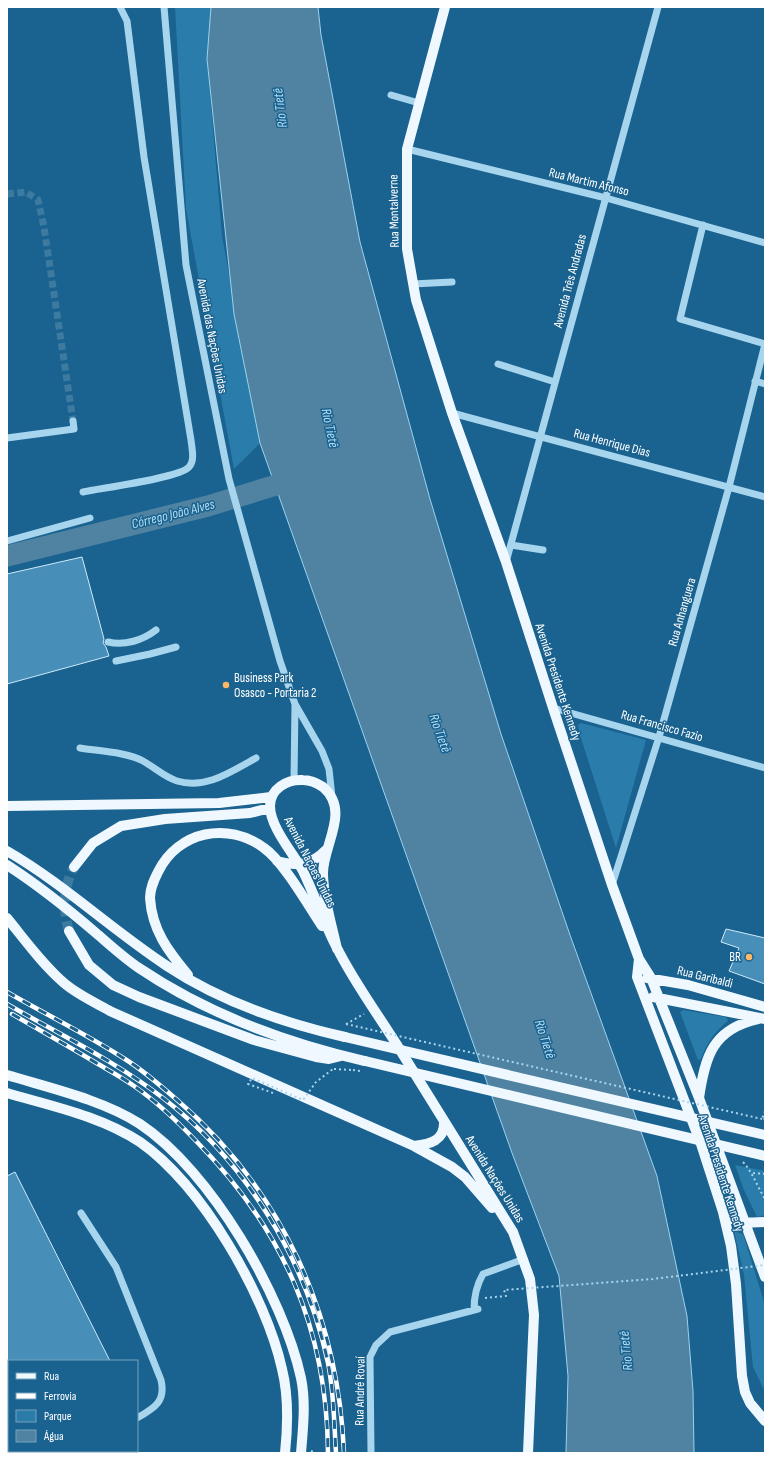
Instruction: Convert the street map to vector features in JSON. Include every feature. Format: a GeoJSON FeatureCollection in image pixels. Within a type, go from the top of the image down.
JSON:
{"type":"FeatureCollection","features":[{"type":"Feature","properties":{"kind":"main road","name":"Rua Montalverne"},"geometry":{"type":"LineString","coordinates":[[445,7],[407,149],[407,249],[416,300],[452,413]]}},
{"type":"Feature","properties":{"kind":"main road","name":"Avenida Presidente Kennedy"},"geometry":{"type":"LineString","coordinates":[[452,413],[506,562],[612,885],[639,958],[651,978],[699,1098],[765,1277]]}},
{"type":"Feature","properties":{"kind":"main road"},"geometry":{"type":"LineString","coordinates":[[7,806],[218,803],[270,797],[281,786],[294,781],[313,781],[320,785],[332,797]]}},
{"type":"Feature","properties":{"kind":"main road","name":"Avenida Nações Unidas"},"geometry":{"type":"LineString","coordinates":[[270,797],[270,808],[276,827],[299,865],[337,949],[513,1232],[524,1259],[530,1279],[534,1315],[528,1453]]}},
{"type":"Feature","properties":{"kind":"main road","name":"Avenida Nações Unidas"},"geometry":{"type":"LineString","coordinates":[[332,797],[336,817],[326,850],[323,873],[337,949]]}},
{"type":"Feature","properties":{"kind":"main road"},"geometry":{"type":"LineString","coordinates":[[74,867],[93,843],[121,826],[165,819],[250,814],[270,808]]}},
{"type":"Feature","properties":{"kind":"main road"},"geometry":{"type":"LineString","coordinates":[[193,981],[170,954],[159,936],[154,920],[150,896],[152,885],[169,854],[195,837],[211,833],[225,833],[252,840],[265,848],[277,861],[337,949]]}},
{"type":"Feature","properties":{"kind":"main road"},"geometry":{"type":"LineString","coordinates":[[277,861],[290,865],[299,865],[318,858],[326,850]]}},
{"type":"Feature","properties":{"kind":"main road"},"geometry":{"type":"LineString","coordinates":[[7,851],[54,881],[135,944],[169,967],[229,999],[266,1014],[345,1037],[765,1135]]}},
{"type":"Feature","properties":{"kind":"main road"},"geometry":{"type":"LineString","coordinates":[[7,865],[33,883],[137,967],[180,994],[262,1030],[343,1056],[765,1156]]}},
{"type":"Feature","properties":{"kind":"main road"},"geometry":{"type":"LineString","coordinates":[[7,918],[54,974],[65,984],[85,997],[112,1012],[414,1146],[452,1167],[465,1177],[513,1232]]}},
{"type":"Feature","properties":{"kind":"main road"},"geometry":{"type":"LineString","coordinates":[[69,931],[89,965],[113,985],[139,997],[254,1040],[316,1057],[329,1059],[343,1056]]}},
{"type":"Feature","properties":{"kind":"main road","name":"Avenida Presidente Kennedy"},"geometry":{"type":"LineString","coordinates":[[639,958],[637,977],[643,996],[701,1144],[723,1212],[731,1246],[736,1284],[742,1376],[745,1392],[750,1403],[765,1421]]}},
{"type":"Feature","properties":{"kind":"main road","name":"Rua Garibaldi"},"geometry":{"type":"LineString","coordinates":[[637,977],[688,985],[765,1007]]}},
{"type":"Feature","properties":{"kind":"main road","name":"Rua Garibaldi"},"geometry":{"type":"LineString","coordinates":[[643,996],[659,997],[763,1018]]}},
{"type":"Feature","properties":{"kind":"main road"},"geometry":{"type":"LineString","coordinates":[[699,1098],[707,1060],[720,1036],[742,1022],[763,1018]]}},
{"type":"Feature","properties":{"kind":"main road"},"geometry":{"type":"LineString","coordinates":[[7,1075],[96,1104],[140,1124],[161,1140],[194,1174],[233,1227],[251,1256],[266,1283],[287,1331],[301,1379],[303,1421],[301,1453]]}},
{"type":"Feature","properties":{"kind":"main road"},"geometry":{"type":"LineString","coordinates":[[7,1093],[94,1120],[116,1129],[139,1142],[158,1156],[182,1180],[234,1253],[269,1323],[283,1370],[287,1400],[288,1424],[285,1453]]}},
{"type":"Feature","properties":{"kind":"main road"},"geometry":{"type":"LineString","coordinates":[[414,1146],[432,1144],[443,1132],[444,1121]]}},
{"type":"Feature","properties":{"kind":"main road"},"geometry":{"type":"LineString","coordinates":[[723,1212],[727,1216],[744,1223],[765,1222]]}},
{"type":"Feature","properties":{"kind":"street"},"geometry":{"type":"LineString","coordinates":[[84,492],[172,475],[188,469],[193,462],[192,440],[174,344],[144,157],[127,21],[120,7]]}},
{"type":"Feature","properties":{"kind":"street","name":"Avenida das Nações Unidas"},"geometry":{"type":"LineString","coordinates":[[164,7],[186,264],[229,480],[280,661],[295,704]]}},
{"type":"Feature","properties":{"kind":"street","name":"Avenida Três Andradas"},"geometry":{"type":"LineString","coordinates":[[506,562],[658,7]]}},
{"type":"Feature","properties":{"kind":"street"},"geometry":{"type":"LineString","coordinates":[[391,95],[419,103]]}},
{"type":"Feature","properties":{"kind":"street","name":"Rua Martim Afonso"},"geometry":{"type":"LineString","coordinates":[[407,149],[606,198],[765,243]]}},
{"type":"Feature","properties":{"kind":"street"},"geometry":{"type":"LineString","coordinates":[[703,225],[680,319],[765,344]]}},
{"type":"Feature","properties":{"kind":"street"},"geometry":{"type":"LineString","coordinates":[[413,284],[452,282]]}},
{"type":"Feature","properties":{"kind":"street","name":"Rua Anhanguera"},"geometry":{"type":"LineString","coordinates":[[612,885],[659,737],[729,487],[765,344]]}},
{"type":"Feature","properties":{"kind":"street"},"geometry":{"type":"LineString","coordinates":[[498,364],[555,382]]}},
{"type":"Feature","properties":{"kind":"street"},"geometry":{"type":"LineString","coordinates":[[756,381],[765,384]]}},
{"type":"Feature","properties":{"kind":"street","name":"Rua Henrique Dias"},"geometry":{"type":"LineString","coordinates":[[452,413],[765,497]]}},
{"type":"Feature","properties":{"kind":"street"},"geometry":{"type":"LineString","coordinates":[[7,438],[74,429],[73,421]]}},
{"type":"Feature","properties":{"kind":"street"},"geometry":{"type":"LineString","coordinates":[[7,542],[90,518]]}},
{"type":"Feature","properties":{"kind":"street"},"geometry":{"type":"LineString","coordinates":[[511,545],[543,550]]}},
{"type":"Feature","properties":{"kind":"street"},"geometry":{"type":"LineString","coordinates":[[108,642],[124,643],[145,638],[156,630]]}},
{"type":"Feature","properties":{"kind":"street"},"geometry":{"type":"LineString","coordinates":[[116,661],[176,647]]}},
{"type":"Feature","properties":{"kind":"street"},"geometry":{"type":"LineString","coordinates":[[294,781],[295,704]]}},
{"type":"Feature","properties":{"kind":"street"},"geometry":{"type":"LineString","coordinates":[[295,704],[322,750],[329,770],[332,797]]}},
{"type":"Feature","properties":{"kind":"street","name":"Rua Francisco Fazio"},"geometry":{"type":"LineString","coordinates":[[553,708],[765,768]]}},
{"type":"Feature","properties":{"kind":"street"},"geometry":{"type":"LineString","coordinates":[[80,748],[115,753],[142,760],[158,772],[177,781],[195,784],[219,778],[256,758]]}},
{"type":"Feature","properties":{"kind":"street"},"geometry":{"type":"LineString","coordinates":[[81,1213],[116,1267],[161,1380],[164,1392],[160,1402],[138,1417]]}},
{"type":"Feature","properties":{"kind":"street","name":"Rua André Rovaí"},"geometry":{"type":"LineString","coordinates":[[371,1453],[370,1357],[376,1345],[382,1338],[397,1330],[476,1309],[474,1299],[477,1285],[483,1274],[524,1259]]}},
{"type":"Feature","properties":{"kind":"path"},"geometry":{"type":"LineString","coordinates":[[374,1009],[346,1024],[764,1119],[765,1111]]}},
{"type":"Feature","properties":{"kind":"path"},"geometry":{"type":"LineString","coordinates":[[273,1093],[248,1084],[252,1078],[303,1100],[316,1082],[333,1069],[354,1070]]}},
{"type":"Feature","properties":{"kind":"path"},"geometry":{"type":"LineString","coordinates":[[738,1156],[753,1174],[755,1183],[765,1199]]}},
{"type":"Feature","properties":{"kind":"path"},"geometry":{"type":"LineString","coordinates":[[753,1174],[765,1174]]}},
{"type":"Feature","properties":{"kind":"path"},"geometry":{"type":"LineString","coordinates":[[485,1298],[506,1296],[504,1290],[653,1279],[765,1265]]}},
{"type":"Feature","properties":{"kind":"green space"},"geometry":{"type":"Polygon","coordinates":[[[175,7],[213,7],[207,59],[222,236],[260,443],[234,469],[186,209],[175,7]]]}},
{"type":"Feature","properties":{"kind":"green space"},"geometry":{"type":"Polygon","coordinates":[[[581,723],[646,740],[616,848],[580,735],[578,725],[581,723]]]}},
{"type":"Feature","properties":{"kind":"green space"},"geometry":{"type":"Polygon","coordinates":[[[683,1010],[726,1017],[728,1021],[715,1033],[701,1059],[698,1060],[680,1012],[683,1010]]]}},
{"type":"Feature","properties":{"kind":"green space"},"geometry":{"type":"Polygon","coordinates":[[[735,1165],[765,1171],[765,1215],[757,1217],[744,1190],[735,1165]]]}},
{"type":"Feature","properties":{"kind":"green space"},"geometry":{"type":"Polygon","coordinates":[[[734,1231],[743,1234],[765,1305],[765,1392],[753,1367],[744,1275],[734,1231]]]}},
{"type":"Feature","properties":{"kind":"water","name":"Rio Tietê"},"geometry":{"type":"Polygon","coordinates":[[[211,7],[318,7],[321,35],[360,242],[430,499],[501,734],[570,935],[657,1176],[687,1316],[693,1391],[694,1453],[566,1453],[568,1376],[559,1276],[512,1153],[260,443],[234,314],[207,59],[211,7]]]}},
{"type":"Feature","properties":{"kind":"building"},"geometry":{"type":"Polygon","coordinates":[[[82,557],[104,639],[103,643],[109,656],[7,684],[7,574],[82,557]]]}},
{"type":"Feature","properties":{"kind":"building","name":"BR"},"geometry":{"type":"Polygon","coordinates":[[[726,929],[765,938],[765,984],[729,971],[739,948],[721,942],[726,929]]]}},
{"type":"Feature","properties":{"kind":"building"},"geometry":{"type":"Polygon","coordinates":[[[15,1172],[109,1360],[7,1361],[7,1176],[15,1172]]]}},
{"type":"Feature","properties":{"kind":"waterway","name":"Córrego João Alves"},"geometry":{"type":"LineString","coordinates":[[7,556],[208,506],[302,477]]}},
{"type":"Feature","properties":{"kind":"tunnel"},"geometry":{"type":"LineString","coordinates":[[7,194],[26,192],[38,200],[44,227],[73,421]]}},
{"type":"Feature","properties":{"kind":"tunnel"},"geometry":{"type":"LineString","coordinates":[[69,931],[65,899],[68,882],[74,867]]}},
{"type":"Feature","properties":{"kind":"railway"},"geometry":{"type":"LineString","coordinates":[[7,992],[99,1043],[153,1079],[213,1135],[246,1173],[274,1214],[298,1258],[316,1304],[330,1352],[339,1402],[344,1453]]}},
{"type":"Feature","properties":{"kind":"railway"},"geometry":{"type":"LineString","coordinates":[[7,1004],[126,1072],[163,1098],[193,1124],[221,1152],[246,1183],[268,1216],[288,1251],[305,1287],[318,1325],[330,1374],[333,1396],[336,1453]]}},
{"type":"Feature","properties":{"kind":"railway"},"geometry":{"type":"LineString","coordinates":[[12,1014],[121,1077],[151,1099],[197,1142],[228,1176],[254,1211],[276,1247],[295,1284],[309,1324],[319,1365],[326,1408],[328,1453]]}},
{"type":"Feature","properties":{"kind":"place","name":"Business Park Osasco - Portaria 2"},"geometry":{"type":"Point","coordinates":[226,685]}},
{"type":"Feature","properties":{"kind":"place","name":"BR"},"geometry":{"type":"Point","coordinates":[749,957]}}]}
